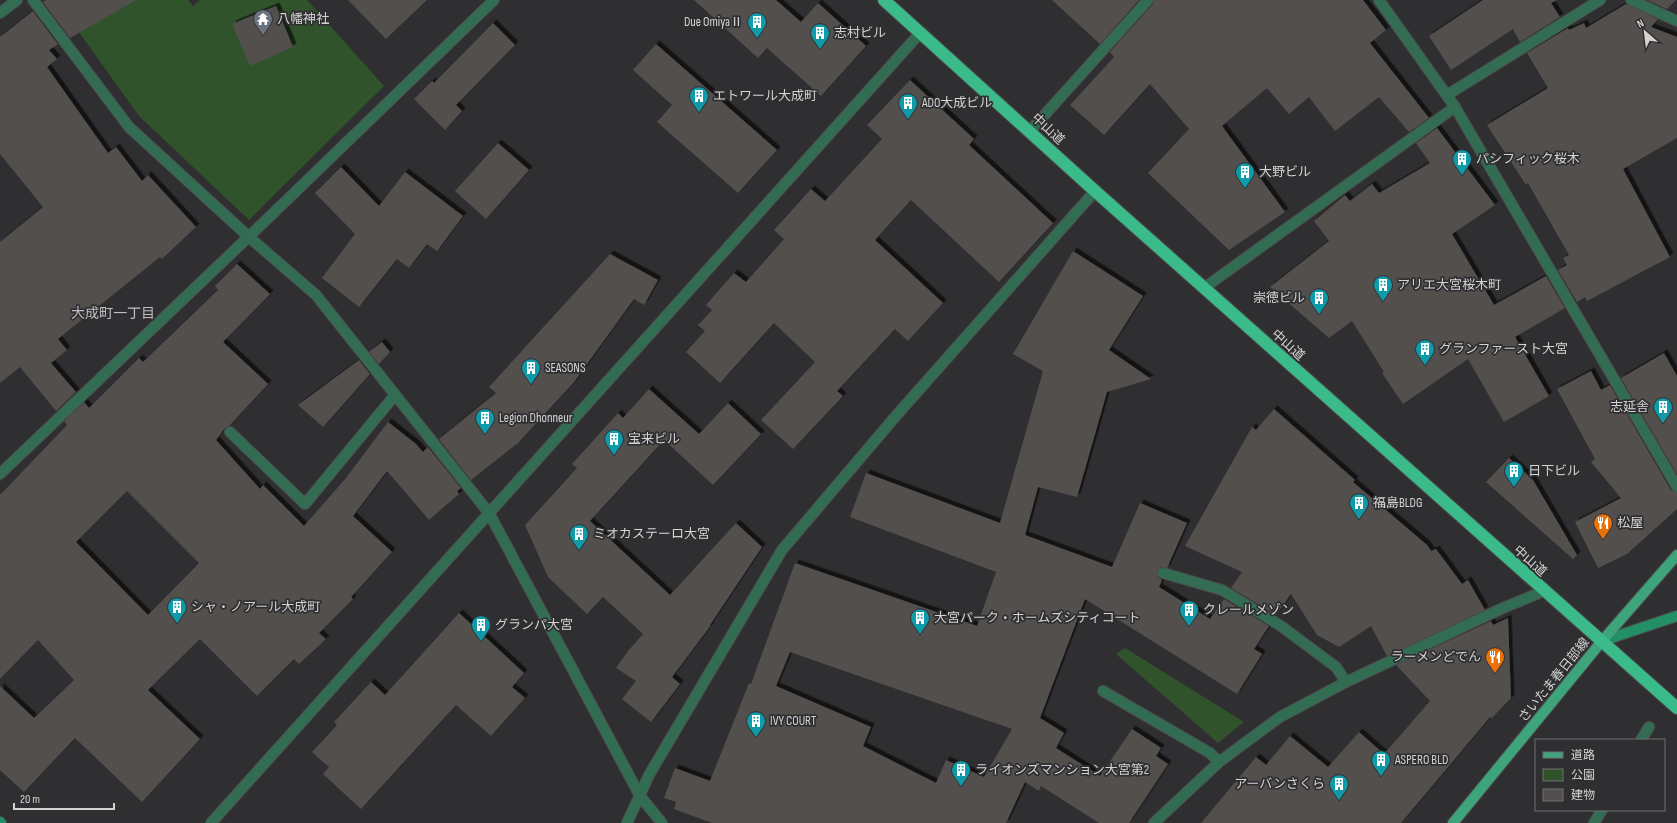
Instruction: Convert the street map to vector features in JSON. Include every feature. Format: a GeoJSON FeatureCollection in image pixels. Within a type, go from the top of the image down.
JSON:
{"type":"FeatureCollection","features":[{"type":"Feature","properties":{"kind":"highway","name":"中山道"},"geometry":{"type":"LineString","coordinates":[[884,0],[1030,131],[1095,192],[1544,592],[1677,708]]}},
{"type":"Feature","properties":{"kind":"main road","name":"さいたま春日部線"},"geometry":{"type":"LineString","coordinates":[[1453,823],[1602,641],[1677,555]]}},
{"type":"Feature","properties":{"kind":"main road"},"geometry":{"type":"LineString","coordinates":[[1602,641],[1677,616]]}},
{"type":"Feature","properties":{"kind":"street"},"geometry":{"type":"LineString","coordinates":[[0,14],[17,0]]}},
{"type":"Feature","properties":{"kind":"street"},"geometry":{"type":"LineString","coordinates":[[33,0],[129,127],[249,237],[316,295],[489,513],[640,796],[662,823]]}},
{"type":"Feature","properties":{"kind":"street"},"geometry":{"type":"LineString","coordinates":[[0,474],[249,237],[494,0]]}},
{"type":"Feature","properties":{"kind":"street"},"geometry":{"type":"LineString","coordinates":[[1030,131],[1148,0]]}},
{"type":"Feature","properties":{"kind":"street"},"geometry":{"type":"LineString","coordinates":[[1379,0],[1455,107],[1677,487]]}},
{"type":"Feature","properties":{"kind":"street"},"geometry":{"type":"LineString","coordinates":[[1447,95],[1600,0]]}},
{"type":"Feature","properties":{"kind":"street"},"geometry":{"type":"LineString","coordinates":[[1631,0],[1677,21]]}},
{"type":"Feature","properties":{"kind":"street"},"geometry":{"type":"LineString","coordinates":[[211,823],[921,32]]}},
{"type":"Feature","properties":{"kind":"street"},"geometry":{"type":"LineString","coordinates":[[1204,288],[1455,107]]}},
{"type":"Feature","properties":{"kind":"street"},"geometry":{"type":"LineString","coordinates":[[627,823],[649,775],[782,550],[895,417],[1095,192]]}},
{"type":"Feature","properties":{"kind":"street"},"geometry":{"type":"LineString","coordinates":[[230,432],[305,504],[395,395]]}},
{"type":"Feature","properties":{"kind":"street"},"geometry":{"type":"LineString","coordinates":[[1163,573],[1222,590],[1281,626],[1336,667],[1346,682]]}},
{"type":"Feature","properties":{"kind":"street"},"geometry":{"type":"LineString","coordinates":[[1154,823],[1219,762],[1280,717],[1346,682],[1503,608],[1544,592]]}},
{"type":"Feature","properties":{"kind":"street"},"geometry":{"type":"LineString","coordinates":[[1103,691],[1210,753],[1219,762]]}},
{"type":"Feature","properties":{"kind":"street"},"geometry":{"type":"LineString","coordinates":[[1642,739],[1649,727]]}},
{"type":"Feature","properties":{"kind":"street"},"geometry":{"type":"LineString","coordinates":[[1594,823],[1601,811]]}},
{"type":"Feature","properties":{"kind":"green space"},"geometry":{"type":"Polygon","coordinates":[[[56,0],[188,0],[193,6],[200,0],[307,0],[384,86],[249,220],[139,116],[56,0]]]}},
{"type":"Feature","properties":{"kind":"green space"},"geometry":{"type":"Polygon","coordinates":[[[1125,648],[1244,722],[1218,743],[1116,654],[1125,648]]]}},
{"type":"Feature","properties":{"kind":"building"},"geometry":{"type":"Polygon","coordinates":[[[46,0],[136,0],[70,38],[43,2],[46,0]]]}},
{"type":"Feature","properties":{"kind":"building"},"geometry":{"type":"Polygon","coordinates":[[[348,0],[427,0],[386,39],[348,0]]]}},
{"type":"Feature","properties":{"kind":"building"},"geometry":{"type":"Polygon","coordinates":[[[694,0],[776,0],[801,22],[818,3],[866,46],[821,96],[767,48],[758,58],[694,0]]]}},
{"type":"Feature","properties":{"kind":"building"},"geometry":{"type":"Polygon","coordinates":[[[1052,0],[1139,0],[1100,44],[1052,0]]]}},
{"type":"Feature","properties":{"kind":"building"},"geometry":{"type":"Polygon","coordinates":[[[1154,0],[1363,0],[1386,30],[1370,43],[1429,118],[1409,132],[1379,97],[1335,131],[1309,97],[1289,114],[1267,88],[1222,126],[1285,212],[1229,250],[1148,173],[1189,129],[1150,84],[1104,135],[1070,105],[1114,57],[1110,52],[1153,4],[1154,0]]]}},
{"type":"Feature","properties":{"kind":"building"},"geometry":{"type":"Polygon","coordinates":[[[1483,0],[1557,0],[1551,3],[1560,17],[1520,42],[1513,29],[1451,70],[1429,36],[1483,0]]]}},
{"type":"Feature","properties":{"kind":"building"},"geometry":{"type":"Polygon","coordinates":[[[1647,0],[1676,0],[1667,9],[1647,0]]]}},
{"type":"Feature","properties":{"kind":"building"},"geometry":{"type":"Polygon","coordinates":[[[1626,4],[1658,19],[1651,27],[1677,37],[1677,138],[1623,169],[1670,257],[1587,301],[1585,297],[1577,302],[1558,270],[1567,265],[1563,258],[1569,255],[1528,183],[1526,185],[1487,125],[1548,88],[1527,53],[1568,28],[1569,30],[1584,23],[1586,28],[1626,4]]]}},
{"type":"Feature","properties":{"kind":"building","name":"八幡神社"},"geometry":{"type":"Polygon","coordinates":[[[276,6],[293,47],[250,66],[232,24],[276,6]]]}},
{"type":"Feature","properties":{"kind":"building"},"geometry":{"type":"Polygon","coordinates":[[[33,11],[58,44],[49,50],[57,59],[47,67],[108,153],[116,147],[142,181],[148,175],[196,227],[162,259],[160,257],[58,339],[67,350],[51,363],[76,392],[56,411],[20,367],[0,383],[0,242],[43,207],[0,154],[0,37],[33,11]]]}},
{"type":"Feature","properties":{"kind":"building"},"geometry":{"type":"Polygon","coordinates":[[[493,23],[515,45],[456,105],[462,111],[445,130],[414,99],[432,81],[434,83],[493,23]]]}},
{"type":"Feature","properties":{"kind":"building","name":"エトワール大成町"},"geometry":{"type":"Polygon","coordinates":[[[656,44],[777,150],[738,193],[657,122],[672,105],[633,70],[656,44]]]}},
{"type":"Feature","properties":{"kind":"building"},"geometry":{"type":"Polygon","coordinates":[[[910,80],[974,139],[969,145],[1053,223],[999,282],[911,200],[875,240],[943,303],[908,341],[895,329],[837,391],[843,396],[793,449],[761,420],[815,362],[774,323],[720,383],[686,352],[705,331],[698,325],[712,310],[706,305],[734,273],[746,282],[784,239],[774,230],[811,189],[825,201],[882,139],[867,125],[910,80]]]}},
{"type":"Feature","properties":{"kind":"building"},"geometry":{"type":"Polygon","coordinates":[[[1437,128],[1495,205],[1452,234],[1494,305],[1546,276],[1565,308],[1515,337],[1549,396],[1504,422],[1468,359],[1403,404],[1382,373],[1384,372],[1352,321],[1329,338],[1270,287],[1329,241],[1314,221],[1345,195],[1350,201],[1372,184],[1379,193],[1430,163],[1416,143],[1437,128]]]}},
{"type":"Feature","properties":{"kind":"building"},"geometry":{"type":"Polygon","coordinates":[[[498,143],[529,170],[486,219],[455,191],[498,143]]]}},
{"type":"Feature","properties":{"kind":"building"},"geometry":{"type":"Polygon","coordinates":[[[341,167],[379,206],[405,172],[463,216],[437,251],[427,244],[409,268],[397,259],[359,307],[322,278],[355,234],[315,193],[341,167]]]}},
{"type":"Feature","properties":{"kind":"building"},"geometry":{"type":"Polygon","coordinates":[[[1073,251],[1143,296],[1109,350],[1151,379],[1107,392],[1077,497],[1038,487],[1025,535],[1112,567],[1140,503],[1187,523],[1167,568],[1161,567],[1157,571],[1158,577],[1162,580],[1159,587],[1210,619],[1224,599],[1269,626],[1254,649],[1262,654],[1237,694],[1085,599],[1040,718],[1064,733],[1056,748],[1100,776],[1132,729],[1161,748],[1156,756],[1168,764],[1129,823],[1099,823],[1041,786],[1039,791],[1025,782],[1006,823],[712,823],[674,809],[676,802],[664,798],[675,768],[710,781],[749,683],[751,684],[795,563],[977,626],[996,572],[850,517],[866,473],[1000,523],[1043,371],[1013,354],[1073,251]],[[790,652],[776,686],[871,727],[863,746],[936,783],[946,760],[984,777],[1012,729],[790,652]]]}},
{"type":"Feature","properties":{"kind":"building"},"geometry":{"type":"Polygon","coordinates":[[[610,254],[658,280],[644,305],[634,299],[574,382],[518,443],[471,480],[439,439],[496,393],[489,387],[610,254]]]}},
{"type":"Feature","properties":{"kind":"building"},"geometry":{"type":"Polygon","coordinates":[[[237,264],[270,294],[223,342],[268,384],[229,426],[225,428],[216,440],[260,489],[263,485],[304,526],[346,478],[388,422],[416,444],[423,452],[428,447],[461,488],[457,491],[459,494],[429,520],[387,471],[353,516],[392,552],[351,597],[353,599],[319,633],[326,639],[299,664],[294,659],[257,696],[200,639],[148,690],[200,739],[142,802],[75,738],[24,792],[0,770],[0,686],[34,718],[74,680],[38,640],[0,679],[0,495],[67,425],[64,421],[84,402],[89,408],[139,358],[143,362],[218,290],[215,286],[237,264]],[[127,491],[76,542],[148,615],[199,563],[127,491]]]}},
{"type":"Feature","properties":{"kind":"building"},"geometry":{"type":"Polygon","coordinates":[[[382,342],[390,352],[379,364],[369,352],[382,342]]]}},
{"type":"Feature","properties":{"kind":"building","name":"志延舎"},"geometry":{"type":"Polygon","coordinates":[[[1664,353],[1677,376],[1677,474],[1621,378],[1664,353]]]}},
{"type":"Feature","properties":{"kind":"building"},"geometry":{"type":"Polygon","coordinates":[[[359,360],[370,374],[323,427],[298,405],[359,360]]]}},
{"type":"Feature","properties":{"kind":"building"},"geometry":{"type":"Polygon","coordinates":[[[1591,371],[1601,390],[1610,385],[1671,490],[1677,493],[1677,509],[1627,554],[1598,568],[1575,522],[1621,498],[1591,462],[1595,459],[1557,389],[1591,371]]]}},
{"type":"Feature","properties":{"kind":"building"},"geometry":{"type":"Polygon","coordinates":[[[649,389],[699,434],[728,403],[761,434],[713,485],[664,440],[590,521],[670,595],[736,523],[762,547],[711,625],[672,677],[680,684],[651,722],[622,699],[636,681],[616,668],[643,634],[603,597],[587,614],[548,577],[525,525],[577,468],[572,464],[618,413],[623,418],[649,389]]]}},
{"type":"Feature","properties":{"kind":"building"},"geometry":{"type":"Polygon","coordinates":[[[1274,409],[1355,480],[1353,482],[1427,545],[1431,551],[1436,549],[1462,584],[1468,580],[1485,610],[1387,656],[1371,626],[1339,647],[1317,635],[1291,594],[1276,615],[1231,588],[1242,572],[1185,546],[1252,427],[1256,430],[1274,409]]]}},
{"type":"Feature","properties":{"kind":"building"},"geometry":{"type":"Polygon","coordinates":[[[1509,458],[1533,480],[1577,555],[1573,559],[1486,482],[1509,458]]]}},
{"type":"Feature","properties":{"kind":"building"},"geometry":{"type":"Polygon","coordinates":[[[459,613],[524,673],[512,687],[525,698],[491,736],[456,705],[361,809],[323,774],[329,767],[312,752],[337,725],[334,722],[371,682],[385,695],[459,613]]]}},
{"type":"Feature","properties":{"kind":"building"},"geometry":{"type":"Polygon","coordinates":[[[1508,618],[1511,698],[1492,718],[1490,717],[1401,823],[1201,823],[1256,757],[1266,765],[1290,736],[1328,767],[1359,732],[1384,754],[1430,701],[1396,665],[1491,621],[1493,625],[1508,618]]]}},
{"type":"Feature","properties":{"kind":"place","name":"八幡神社"},"geometry":{"type":"Point","coordinates":[263,36]}},
{"type":"Feature","properties":{"kind":"place","name":"Due OmiyaⅡ"},"geometry":{"type":"Point","coordinates":[757,39]}},
{"type":"Feature","properties":{"kind":"place","name":"志村ビル"},"geometry":{"type":"Point","coordinates":[820,50]}},
{"type":"Feature","properties":{"kind":"place","name":"エトワール大成町"},"geometry":{"type":"Point","coordinates":[699,113]}},
{"type":"Feature","properties":{"kind":"place","name":"ADO大成ビル"},"geometry":{"type":"Point","coordinates":[908,120]}},
{"type":"Feature","properties":{"kind":"place","name":"パシフィック桜木"},"geometry":{"type":"Point","coordinates":[1462,176]}},
{"type":"Feature","properties":{"kind":"place","name":"大野ビル"},"geometry":{"type":"Point","coordinates":[1245,189]}},
{"type":"Feature","properties":{"kind":"place","name":"アリエ大宮桜木町"},"geometry":{"type":"Point","coordinates":[1383,302]}},
{"type":"Feature","properties":{"kind":"place","name":"崇徳ビル"},"geometry":{"type":"Point","coordinates":[1319,315]}},
{"type":"Feature","properties":{"kind":"place","name":"グランファースト大宮"},"geometry":{"type":"Point","coordinates":[1425,366]}},
{"type":"Feature","properties":{"kind":"place","name":"SEASONS"},"geometry":{"type":"Point","coordinates":[531,385]}},
{"type":"Feature","properties":{"kind":"place","name":"志延舎"},"geometry":{"type":"Point","coordinates":[1663,424]}},
{"type":"Feature","properties":{"kind":"place","name":"Legion Dhonneur"},"geometry":{"type":"Point","coordinates":[485,435]}},
{"type":"Feature","properties":{"kind":"place","name":"宝来ビル"},"geometry":{"type":"Point","coordinates":[614,456]}},
{"type":"Feature","properties":{"kind":"place","name":"日下ビル"},"geometry":{"type":"Point","coordinates":[1514,488]}},
{"type":"Feature","properties":{"kind":"place","name":"福島BLDG"},"geometry":{"type":"Point","coordinates":[1359,520]}},
{"type":"Feature","properties":{"kind":"place","name":"松屋"},"geometry":{"type":"Point","coordinates":[1603,540]}},
{"type":"Feature","properties":{"kind":"place","name":"ミオカステーロ大宮"},"geometry":{"type":"Point","coordinates":[579,551]}},
{"type":"Feature","properties":{"kind":"place","name":"シャ・ノアール大成町"},"geometry":{"type":"Point","coordinates":[177,624]}},
{"type":"Feature","properties":{"kind":"place","name":"クレールメゾン"},"geometry":{"type":"Point","coordinates":[1189,627]}},
{"type":"Feature","properties":{"kind":"place","name":"大宮パーク・ホームズシティコート"},"geometry":{"type":"Point","coordinates":[920,635]}},
{"type":"Feature","properties":{"kind":"place","name":"グランパ大宮"},"geometry":{"type":"Point","coordinates":[481,642]}},
{"type":"Feature","properties":{"kind":"place","name":"ラーメンどでん"},"geometry":{"type":"Point","coordinates":[1495,674]}},
{"type":"Feature","properties":{"kind":"place","name":"IVY COURT"},"geometry":{"type":"Point","coordinates":[756,738]}},
{"type":"Feature","properties":{"kind":"place","name":"ASPERO BLD"},"geometry":{"type":"Point","coordinates":[1381,777]}},
{"type":"Feature","properties":{"kind":"place","name":"ライオンズマンション大宮第2"},"geometry":{"type":"Point","coordinates":[961,787]}},
{"type":"Feature","properties":{"kind":"place","name":"アーバンさくら"},"geometry":{"type":"Point","coordinates":[1339,801]}},
{"type":"Feature","properties":{"kind":"district","name":"大成町一丁目"},"geometry":{"type":"Point","coordinates":[113,313]}}]}
